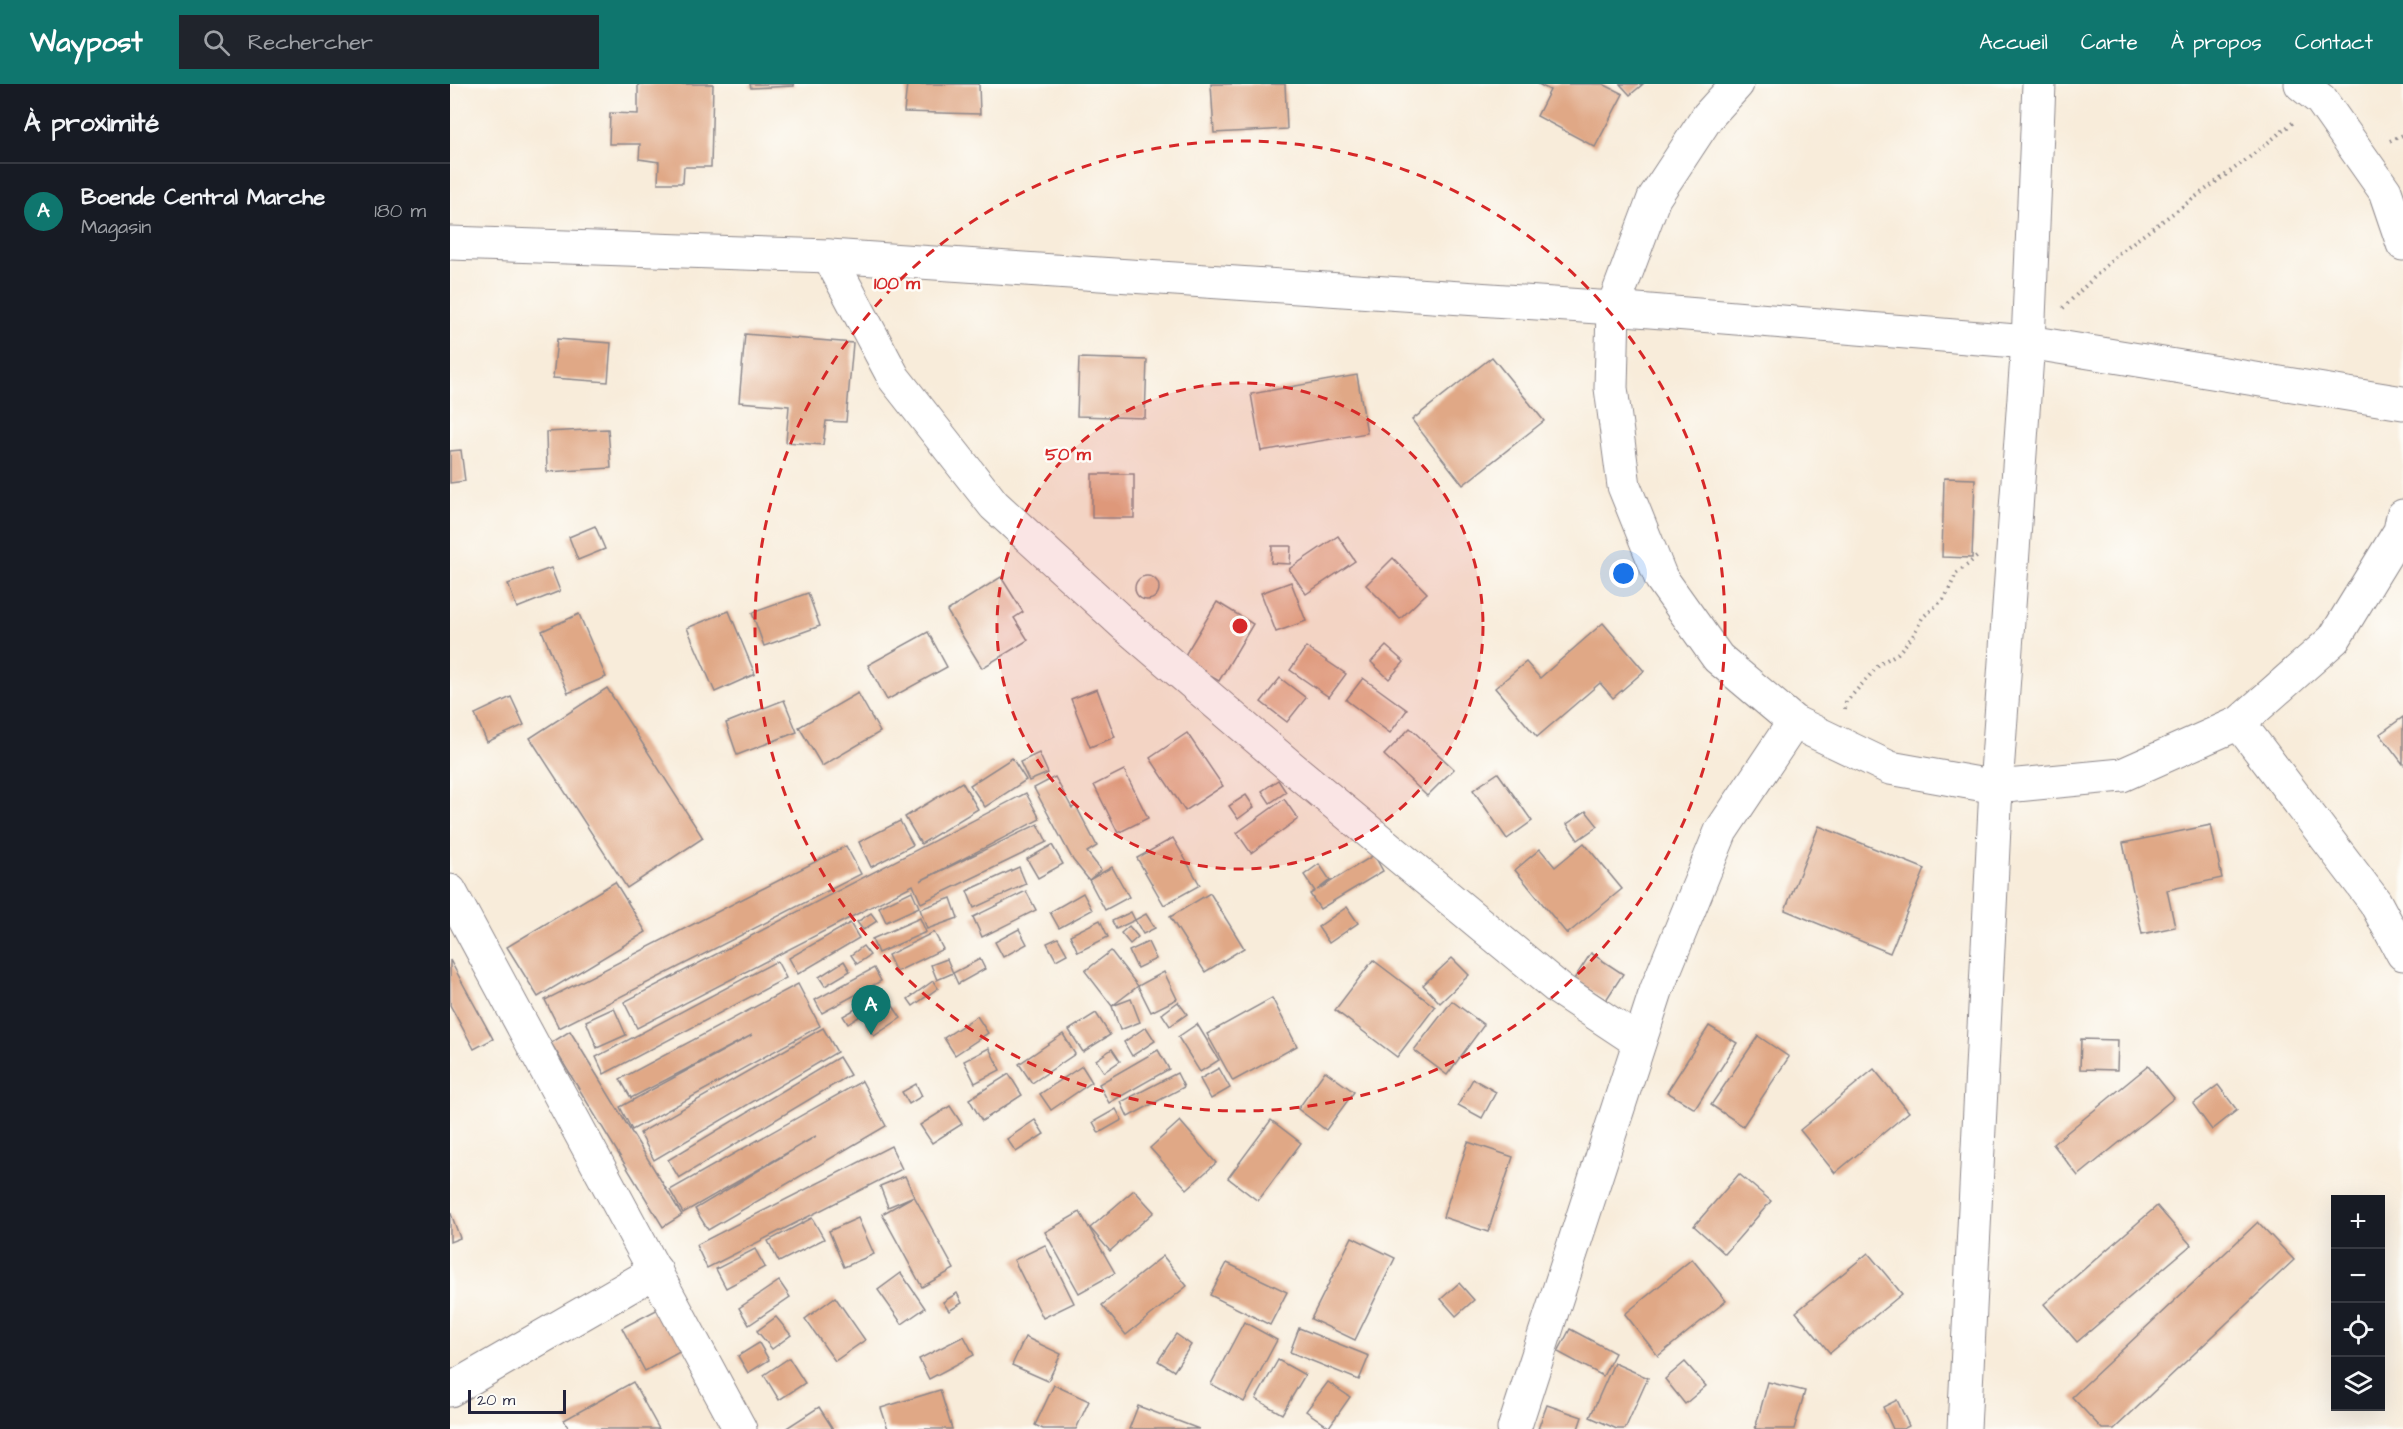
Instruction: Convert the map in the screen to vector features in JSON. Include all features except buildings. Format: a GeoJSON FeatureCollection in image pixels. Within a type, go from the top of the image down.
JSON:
{"type":"FeatureCollection","features":[{"type":"Feature","properties":{"kind":"street"},"geometry":{"type":"LineString","coordinates":[[1737,84],[1708,116],[1654,198],[1613,308],[1611,388],[1624,486],[1661,578],[1718,658],[1794,722],[1890,768],[1996,787],[2122,775],[2239,723],[2334,639],[2400,531],[2403,516]]}},
{"type":"Feature","properties":{"kind":"street"},"geometry":{"type":"LineString","coordinates":[[1964,1429],[1996,787],[2028,342],[2039,84]]}},
{"type":"Feature","properties":{"kind":"street"},"geometry":{"type":"LineString","coordinates":[[2322,89],[2385,191],[2403,244]]}},
{"type":"Feature","properties":{"kind":"street"},"geometry":{"type":"LineString","coordinates":[[450,243],[829,256],[1613,308],[2028,342],[2403,403]]}},
{"type":"Feature","properties":{"kind":"street"},"geometry":{"type":"LineString","coordinates":[[829,256],[894,378],[994,505],[1126,626],[1291,767],[1559,989],[1639,1042]]}},
{"type":"Feature","properties":{"kind":"street"},"geometry":{"type":"LineString","coordinates":[[1514,1429],[1656,991],[1721,831],[1794,722]]}},
{"type":"Feature","properties":{"kind":"street"},"geometry":{"type":"LineString","coordinates":[[2239,723],[2375,902],[2403,954]]}},
{"type":"Feature","properties":{"kind":"street"},"geometry":{"type":"LineString","coordinates":[[451,897],[740,1429]]}},
{"type":"Feature","properties":{"kind":"street"},"geometry":{"type":"LineString","coordinates":[[450,1390],[656,1271]]}},
{"type":"Feature","properties":{"kind":"path"},"geometry":{"type":"LineString","coordinates":[[2028,342],[2120,252],[2246,160],[2322,89]]}},
{"type":"Feature","properties":{"kind":"path"},"geometry":{"type":"LineString","coordinates":[[1845,709],[1846,702],[1880,664],[1898,653],[1913,636],[1922,618],[1945,598],[1956,574],[1981,552],[2013,544]]}},
{"type":"Feature","properties":{"kind":"place","name":"Boende Central Marche"},"geometry":{"type":"Point","coordinates":[871,1035]}}]}
